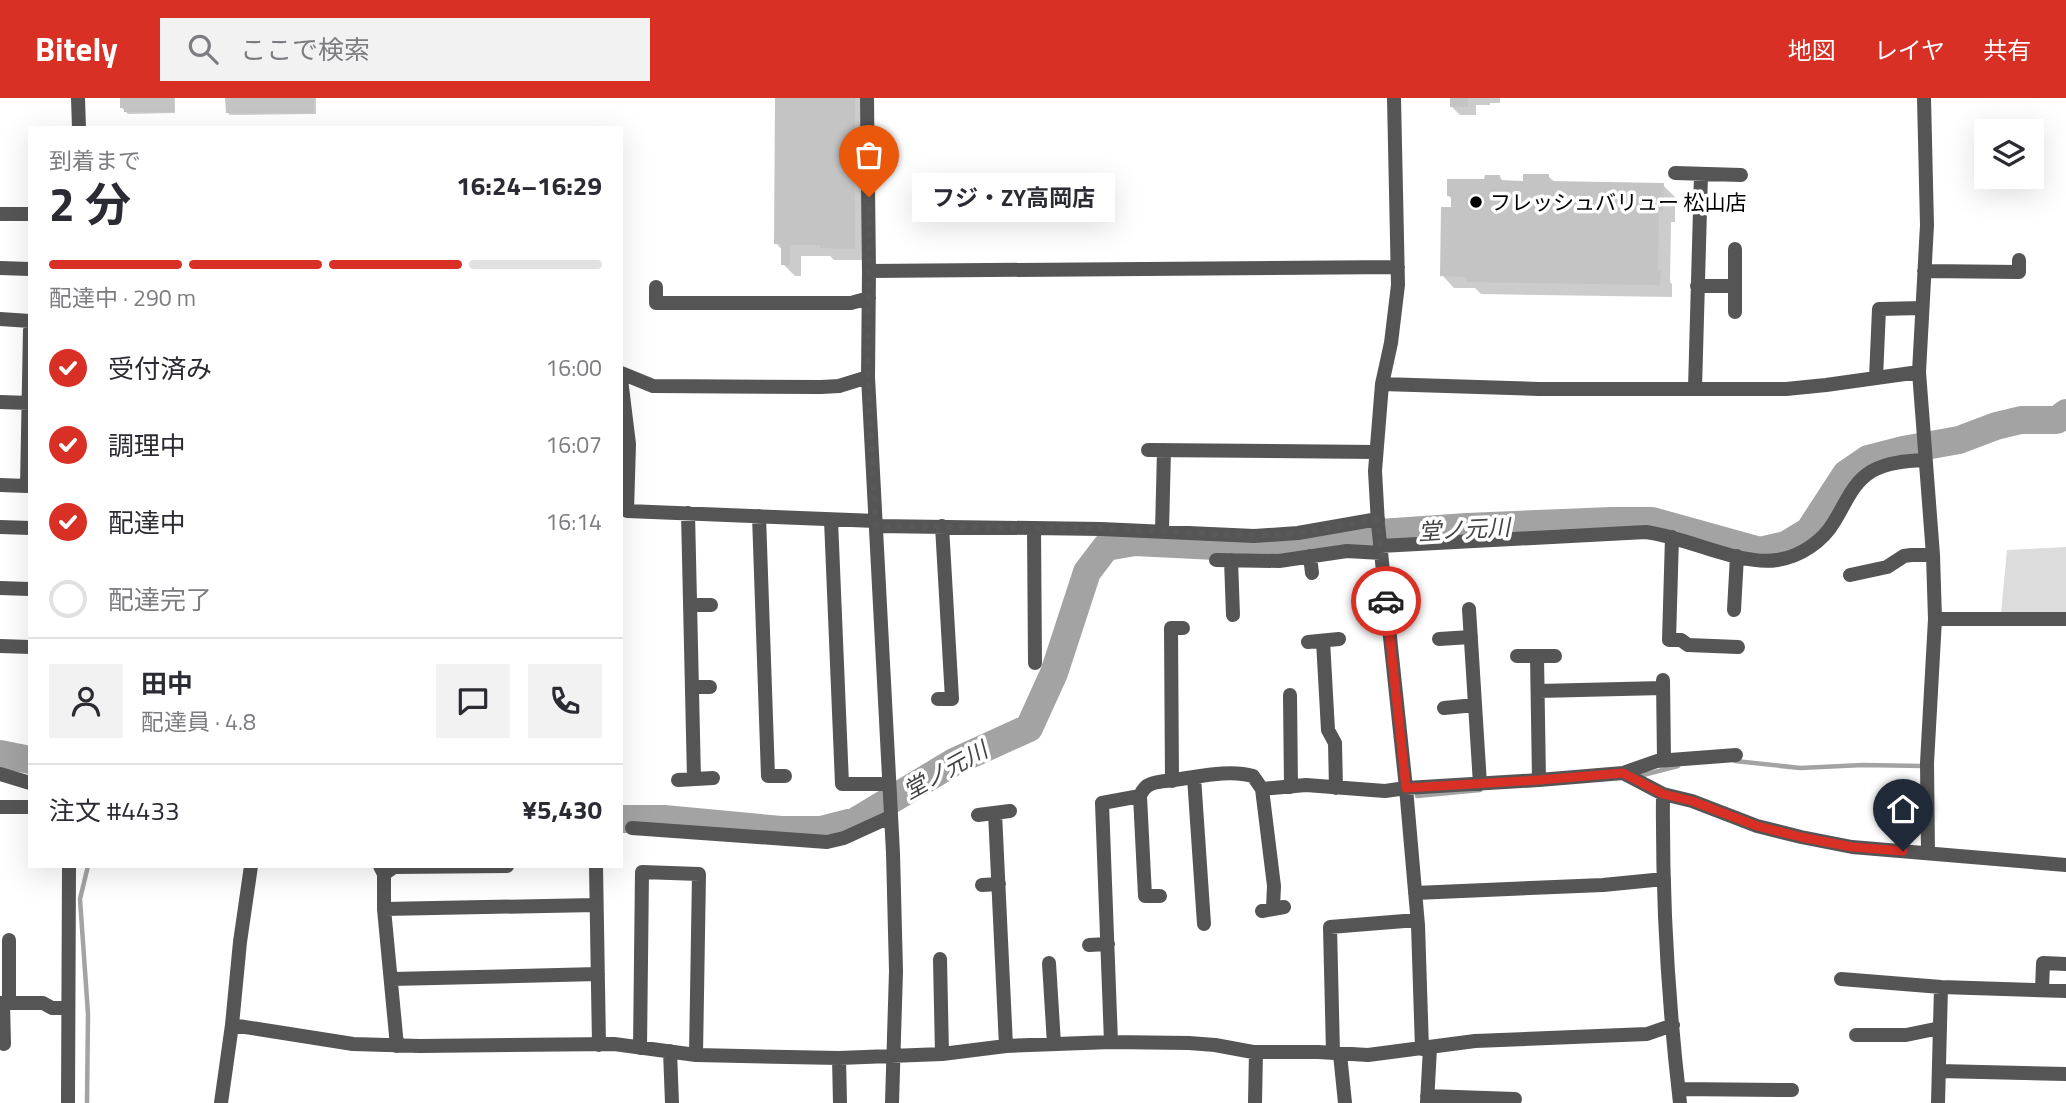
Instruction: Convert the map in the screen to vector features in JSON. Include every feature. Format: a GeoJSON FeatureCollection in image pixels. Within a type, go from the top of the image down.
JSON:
{"type":"FeatureCollection","features":[{"type":"Feature","properties":{"kind":"street"},"geometry":{"type":"LineString","coordinates":[[78,98],[79,126]]}},
{"type":"Feature","properties":{"kind":"street"},"geometry":{"type":"LineString","coordinates":[[867,98],[868,377],[893,853],[896,971],[892,1103]]}},
{"type":"Feature","properties":{"kind":"street"},"geometry":{"type":"LineString","coordinates":[[1394,98],[1398,267],[1391,343],[1382,384],[1375,471],[1415,893],[1427,1099],[1515,1099]]}},
{"type":"Feature","properties":{"kind":"street"},"geometry":{"type":"LineString","coordinates":[[1924,98],[1927,225],[1919,372],[1933,555],[1935,620],[1927,763],[1928,853]]}},
{"type":"Feature","properties":{"kind":"street"},"geometry":{"type":"LineString","coordinates":[[1675,173],[1741,175]]}},
{"type":"Feature","properties":{"kind":"street"},"geometry":{"type":"LineString","coordinates":[[1695,389],[1701,174]]}},
{"type":"Feature","properties":{"kind":"street"},"geometry":{"type":"LineString","coordinates":[[0,214],[28,215]]}},
{"type":"Feature","properties":{"kind":"street"},"geometry":{"type":"LineString","coordinates":[[1735,249],[1735,312]]}},
{"type":"Feature","properties":{"kind":"street"},"geometry":{"type":"LineString","coordinates":[[1924,271],[2019,272],[2019,260]]}},
{"type":"Feature","properties":{"kind":"street"},"geometry":{"type":"LineString","coordinates":[[869,271],[1398,267]]}},
{"type":"Feature","properties":{"kind":"street"},"geometry":{"type":"LineString","coordinates":[[0,268],[28,269]]}},
{"type":"Feature","properties":{"kind":"street"},"geometry":{"type":"LineString","coordinates":[[1697,286],[1735,286]]}},
{"type":"Feature","properties":{"kind":"street"},"geometry":{"type":"LineString","coordinates":[[656,287],[656,303],[850,303],[869,298]]}},
{"type":"Feature","properties":{"kind":"street"},"geometry":{"type":"LineString","coordinates":[[1877,378],[1879,309],[1922,307]]}},
{"type":"Feature","properties":{"kind":"street"},"geometry":{"type":"LineString","coordinates":[[0,319],[28,321]]}},
{"type":"Feature","properties":{"kind":"street"},"geometry":{"type":"LineString","coordinates":[[1382,384],[1539,389],[1786,388],[1919,372]]}},
{"type":"Feature","properties":{"kind":"street"},"geometry":{"type":"LineString","coordinates":[[623,374],[653,386],[821,387],[839,386],[868,377]]}},
{"type":"Feature","properties":{"kind":"street"},"geometry":{"type":"LineString","coordinates":[[623,395],[629,444],[627,511],[876,524],[1255,536],[1277,536],[1378,522]]}},
{"type":"Feature","properties":{"kind":"street"},"geometry":{"type":"LineString","coordinates":[[0,402],[28,403]]}},
{"type":"Feature","properties":{"kind":"street"},"geometry":{"type":"LineString","coordinates":[[0,485],[27,486],[28,444]]}},
{"type":"Feature","properties":{"kind":"street"},"geometry":{"type":"LineString","coordinates":[[1148,450],[1376,452]]}},
{"type":"Feature","properties":{"kind":"street"},"geometry":{"type":"LineString","coordinates":[[1162,531],[1164,450]]}},
{"type":"Feature","properties":{"kind":"street"},"geometry":{"type":"LineString","coordinates":[[1233,615],[1224,560],[1279,561],[1380,546],[1625,532],[1664,534],[1737,556],[1758,561],[1776,561],[1791,557],[1823,537],[1834,524],[1852,488],[1873,470],[1924,457]]}},
{"type":"Feature","properties":{"kind":"street"},"geometry":{"type":"LineString","coordinates":[[688,513],[694,779]]}},
{"type":"Feature","properties":{"kind":"street"},"geometry":{"type":"LineString","coordinates":[[759,516],[762,595],[771,689],[768,776],[785,776]]}},
{"type":"Feature","properties":{"kind":"street"},"geometry":{"type":"LineString","coordinates":[[831,520],[842,784],[889,784]]}},
{"type":"Feature","properties":{"kind":"street"},"geometry":{"type":"LineString","coordinates":[[938,699],[952,699],[942,526]]}},
{"type":"Feature","properties":{"kind":"street"},"geometry":{"type":"LineString","coordinates":[[0,527],[28,528]]}},
{"type":"Feature","properties":{"kind":"street"},"geometry":{"type":"LineString","coordinates":[[1034,527],[1035,663]]}},
{"type":"Feature","properties":{"kind":"street"},"geometry":{"type":"LineString","coordinates":[[1672,537],[1669,640],[1681,640],[1688,645],[1738,647]]}},
{"type":"Feature","properties":{"kind":"street"},"geometry":{"type":"LineString","coordinates":[[1850,575],[1887,567],[1904,556],[1933,555]]}},
{"type":"Feature","properties":{"kind":"street"},"geometry":{"type":"LineString","coordinates":[[1310,556],[1312,573]]}},
{"type":"Feature","properties":{"kind":"street"},"geometry":{"type":"LineString","coordinates":[[1734,610],[1737,556]]}},
{"type":"Feature","properties":{"kind":"street"},"geometry":{"type":"LineString","coordinates":[[0,588],[28,589]]}},
{"type":"Feature","properties":{"kind":"street"},"geometry":{"type":"LineString","coordinates":[[762,595],[778,594]]}},
{"type":"Feature","properties":{"kind":"street"},"geometry":{"type":"LineString","coordinates":[[690,605],[711,605]]}},
{"type":"Feature","properties":{"kind":"street"},"geometry":{"type":"LineString","coordinates":[[1469,609],[1480,784]]}},
{"type":"Feature","properties":{"kind":"street"},"geometry":{"type":"LineString","coordinates":[[1935,620],[2066,619]]}},
{"type":"Feature","properties":{"kind":"street"},"geometry":{"type":"LineString","coordinates":[[1172,781],[1171,628],[1183,628]]}},
{"type":"Feature","properties":{"kind":"street"},"geometry":{"type":"LineString","coordinates":[[1439,639],[1471,638]]}},
{"type":"Feature","properties":{"kind":"street"},"geometry":{"type":"LineString","coordinates":[[1308,642],[1339,639]]}},
{"type":"Feature","properties":{"kind":"street"},"geometry":{"type":"LineString","coordinates":[[1323,641],[1328,730],[1335,743],[1336,788]]}},
{"type":"Feature","properties":{"kind":"street"},"geometry":{"type":"LineString","coordinates":[[0,646],[28,647]]}},
{"type":"Feature","properties":{"kind":"street"},"geometry":{"type":"LineString","coordinates":[[1517,656],[1555,656]]}},
{"type":"Feature","properties":{"kind":"street"},"geometry":{"type":"LineString","coordinates":[[1537,656],[1539,780]]}},
{"type":"Feature","properties":{"kind":"street"},"geometry":{"type":"LineString","coordinates":[[1538,691],[1663,683],[1664,761]]}},
{"type":"Feature","properties":{"kind":"street"},"geometry":{"type":"LineString","coordinates":[[692,687],[710,687]]}},
{"type":"Feature","properties":{"kind":"street"},"geometry":{"type":"LineString","coordinates":[[1290,695],[1291,786]]}},
{"type":"Feature","properties":{"kind":"street"},"geometry":{"type":"LineString","coordinates":[[1444,708],[1475,705]]}},
{"type":"Feature","properties":{"kind":"street"},"geometry":{"type":"LineString","coordinates":[[1262,789],[1306,785],[1385,791],[1539,780],[1623,773],[1664,761],[1736,755]]}},
{"type":"Feature","properties":{"kind":"street"},"geometry":{"type":"LineString","coordinates":[[1623,773],[1663,794],[1692,801],[1757,826],[1801,837],[1852,847],[2066,865]]}},
{"type":"Feature","properties":{"kind":"street"},"geometry":{"type":"LineString","coordinates":[[0,774],[28,782]]}},
{"type":"Feature","properties":{"kind":"street"},"geometry":{"type":"LineString","coordinates":[[1160,896],[1145,896],[1140,796],[1143,789],[1151,784],[1246,774],[1253,776],[1262,789],[1274,886],[1273,909]]}},
{"type":"Feature","properties":{"kind":"street"},"geometry":{"type":"LineString","coordinates":[[678,780],[713,778]]}},
{"type":"Feature","properties":{"kind":"street"},"geometry":{"type":"LineString","coordinates":[[1194,778],[1204,924]]}},
{"type":"Feature","properties":{"kind":"street"},"geometry":{"type":"LineString","coordinates":[[1663,794],[1664,879],[1679,1096],[1792,1090]]}},
{"type":"Feature","properties":{"kind":"street"},"geometry":{"type":"LineString","coordinates":[[1111,1042],[1101,803],[1140,796]]}},
{"type":"Feature","properties":{"kind":"street"},"geometry":{"type":"LineString","coordinates":[[0,807],[28,807]]}},
{"type":"Feature","properties":{"kind":"street"},"geometry":{"type":"LineString","coordinates":[[978,815],[1002,812],[999,884],[1006,1046]]}},
{"type":"Feature","properties":{"kind":"street"},"geometry":{"type":"LineString","coordinates":[[632,828],[827,842],[844,838],[890,817]]}},
{"type":"Feature","properties":{"kind":"street"},"geometry":{"type":"LineString","coordinates":[[68,1103],[69,868]]}},
{"type":"Feature","properties":{"kind":"street"},"geometry":{"type":"LineString","coordinates":[[221,1103],[251,868]]}},
{"type":"Feature","properties":{"kind":"street"},"geometry":{"type":"LineString","coordinates":[[596,868],[599,1045]]}},
{"type":"Feature","properties":{"kind":"street"},"geometry":{"type":"LineString","coordinates":[[382,870],[397,1046]]}},
{"type":"Feature","properties":{"kind":"street"},"geometry":{"type":"LineString","coordinates":[[640,1048],[642,872],[699,874],[696,1055]]}},
{"type":"Feature","properties":{"kind":"street"},"geometry":{"type":"LineString","coordinates":[[1415,893],[1603,885],[1664,879]]}},
{"type":"Feature","properties":{"kind":"street"},"geometry":{"type":"LineString","coordinates":[[982,885],[999,884]]}},
{"type":"Feature","properties":{"kind":"street"},"geometry":{"type":"LineString","coordinates":[[384,909],[596,905]]}},
{"type":"Feature","properties":{"kind":"street"},"geometry":{"type":"LineString","coordinates":[[1345,1103],[1337,1053],[1330,927],[1417,920]]}},
{"type":"Feature","properties":{"kind":"street"},"geometry":{"type":"LineString","coordinates":[[4,1044],[9,940]]}},
{"type":"Feature","properties":{"kind":"street"},"geometry":{"type":"LineString","coordinates":[[1089,945],[1108,944]]}},
{"type":"Feature","properties":{"kind":"street"},"geometry":{"type":"LineString","coordinates":[[1002,958],[1017,957]]}},
{"type":"Feature","properties":{"kind":"street"},"geometry":{"type":"LineString","coordinates":[[940,959],[942,1054]]}},
{"type":"Feature","properties":{"kind":"street"},"geometry":{"type":"LineString","coordinates":[[1049,964],[1054,1045]]}},
{"type":"Feature","properties":{"kind":"street"},"geometry":{"type":"LineString","coordinates":[[2042,990],[2043,964],[2066,964]]}},
{"type":"Feature","properties":{"kind":"street"},"geometry":{"type":"LineString","coordinates":[[392,979],[598,974]]}},
{"type":"Feature","properties":{"kind":"street"},"geometry":{"type":"LineString","coordinates":[[1841,979],[1941,987],[2066,991]]}},
{"type":"Feature","properties":{"kind":"street"},"geometry":{"type":"LineString","coordinates":[[1938,1103],[1941,987]]}},
{"type":"Feature","properties":{"kind":"street"},"geometry":{"type":"LineString","coordinates":[[4,1003],[43,1003],[52,1008],[68,1008]]}},
{"type":"Feature","properties":{"kind":"street"},"geometry":{"type":"LineString","coordinates":[[232,1025],[352,1044],[599,1045],[696,1055],[839,1058],[942,1054],[1006,1046],[1111,1042],[1189,1043],[1256,1052],[1368,1055],[1475,1041],[1647,1034],[1673,1025]]}},
{"type":"Feature","properties":{"kind":"street"},"geometry":{"type":"LineString","coordinates":[[1856,1035],[1906,1035],[1940,1028]]}},
{"type":"Feature","properties":{"kind":"street"},"geometry":{"type":"LineString","coordinates":[[670,1051],[672,1103]]}},
{"type":"Feature","properties":{"kind":"street"},"geometry":{"type":"LineString","coordinates":[[1255,1103],[1256,1052]]}},
{"type":"Feature","properties":{"kind":"street"},"geometry":{"type":"LineString","coordinates":[[839,1058],[840,1103]]}},
{"type":"Feature","properties":{"kind":"street"},"geometry":{"type":"LineString","coordinates":[[1939,1070],[2066,1074]]}},
{"type":"Feature","properties":{"kind":"shaded area"},"geometry":{"type":"Polygon","coordinates":[[[2066,547],[2066,614],[2001,613],[2007,550],[2066,547]]]}},
{"type":"Feature","properties":{"kind":"building"},"geometry":{"type":"Polygon","coordinates":[[[120,98],[174,98],[174,112],[124,112],[124,108],[120,108],[120,98]]]}},
{"type":"Feature","properties":{"kind":"building"},"geometry":{"type":"Polygon","coordinates":[[[225,98],[314,98],[314,113],[226,113],[225,98]]]}},
{"type":"Feature","properties":{"kind":"building"},"geometry":{"type":"Polygon","coordinates":[[[775,98],[855,98],[855,249],[790,245],[790,265],[781,265],[781,244],[774,244],[775,98]]]}},
{"type":"Feature","properties":{"kind":"building"},"geometry":{"type":"Polygon","coordinates":[[[1450,98],[1468,98],[1468,107],[1450,107],[1450,98]]]}},
{"type":"Feature","properties":{"kind":"building"},"geometry":{"type":"Polygon","coordinates":[[[1523,174],[1549,174],[1549,181],[1664,183],[1663,211],[1659,211],[1660,285],[1467,282],[1467,277],[1440,276],[1441,207],[1451,207],[1451,196],[1447,196],[1447,179],[1484,179],[1485,175],[1500,175],[1500,180],[1523,181],[1523,174]]]}},
{"type":"Feature","properties":{"kind":"waterway","name":"堂ノ元川"},"geometry":{"type":"LineString","coordinates":[[623,819],[664,819],[781,830],[821,830],[856,821],[954,762],[1029,728],[1054,673],[1087,572],[1106,547],[1135,542],[1256,548],[1366,534],[1467,527],[1652,521],[1760,551],[1786,545],[1809,531],[1846,474],[1868,459],[1959,440],[2021,420],[2057,420],[2066,413]]}},
{"type":"Feature","properties":{"kind":"waterway","name":"堂ノ元川"},"geometry":{"type":"LineString","coordinates":[[0,754],[28,760]]}},
{"type":"Feature","properties":{"kind":"waterway"},"geometry":{"type":"LineString","coordinates":[[1735,761],[1800,768],[1923,766]]}},
{"type":"Feature","properties":{"kind":"waterway"},"geometry":{"type":"LineString","coordinates":[[1643,775],[1678,766]]}},
{"type":"Feature","properties":{"kind":"waterway"},"geometry":{"type":"LineString","coordinates":[[1417,796],[1480,790]]}},
{"type":"Feature","properties":{"kind":"waterway"},"geometry":{"type":"LineString","coordinates":[[87,1103],[88,1014],[80,899],[88,868]]}},
{"type":"Feature","properties":{"kind":"way so far"},"geometry":{"type":"LineString","coordinates":[[869,197],[868,377],[876,526],[1101,528],[1277,536],[1378,519],[1386,601]]}},
{"type":"Feature","properties":{"kind":"place","name":"フジ・ZY高岡店"},"geometry":{"type":"Point","coordinates":[869,197]}},
{"type":"Feature","properties":{"kind":"place","name":"フレッシュバリュー 松山店"},"geometry":{"type":"Point","coordinates":[1476,202]}},
{"type":"Feature","properties":{"kind":"route"},"geometry":{"type":"LineString","coordinates":[[1386,601],[1406,788],[1623,773],[1663,794],[1692,801],[1757,826],[1852,847],[1903,851]]}}]}
